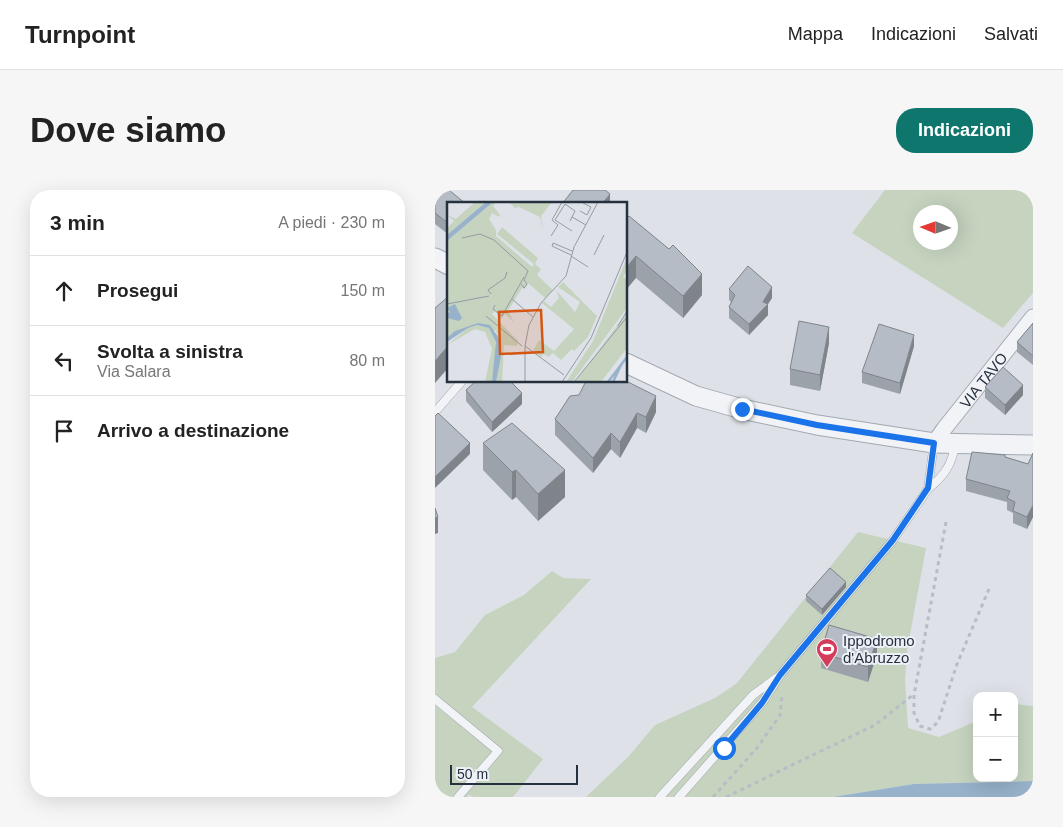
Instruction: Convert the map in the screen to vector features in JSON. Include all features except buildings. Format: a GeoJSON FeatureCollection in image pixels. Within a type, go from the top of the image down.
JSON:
{"type":"FeatureCollection","features":[{"type":"Feature","properties":{"kind":"street"},"geometry":{"type":"LineString","coordinates":[[435,258],[447,265]]}},
{"type":"Feature","properties":{"kind":"street","name":"VIA TAVO"},"geometry":{"type":"LineString","coordinates":[[934,443],[1033,317]]}},
{"type":"Feature","properties":{"kind":"street"},"geometry":{"type":"LineString","coordinates":[[627,363],[696,396],[742,409],[817,425],[955,445],[1033,445]]}},
{"type":"Feature","properties":{"kind":"lane"},"geometry":{"type":"LineString","coordinates":[[435,412],[461,382]]}},
{"type":"Feature","properties":{"kind":"lane"},"geometry":{"type":"LineString","coordinates":[[928,488],[934,443]]}},
{"type":"Feature","properties":{"kind":"lane"},"geometry":{"type":"LineString","coordinates":[[679,797],[762,703],[780,675],[893,540],[928,488],[947,471],[953,459],[955,445]]}},
{"type":"Feature","properties":{"kind":"lane"},"geometry":{"type":"LineString","coordinates":[[660,797],[753,695],[780,675]]}},
{"type":"Feature","properties":{"kind":"lane"},"geometry":{"type":"LineString","coordinates":[[435,699],[498,751],[458,797]]}},
{"type":"Feature","properties":{"kind":"path"},"geometry":{"type":"LineString","coordinates":[[946,522],[914,695],[914,713],[920,726],[930,729],[938,722],[957,664],[989,589]]}},
{"type":"Feature","properties":{"kind":"path"},"geometry":{"type":"LineString","coordinates":[[713,797],[757,748],[780,715],[782,698],[780,675]]}},
{"type":"Feature","properties":{"kind":"path"},"geometry":{"type":"LineString","coordinates":[[726,797],[875,725],[914,695]]}},
{"type":"Feature","properties":{"kind":"green space"},"geometry":{"type":"Polygon","coordinates":[[[885,190],[1033,190],[1033,293],[1003,328],[852,233],[885,190]]]}},
{"type":"Feature","properties":{"kind":"green space"},"geometry":{"type":"Polygon","coordinates":[[[858,532],[926,548],[907,651],[905,680],[908,728],[939,737],[973,723],[973,782],[993,782],[914,784],[833,797],[586,797],[629,756],[655,725],[715,698],[737,683],[858,532]]]}},
{"type":"Feature","properties":{"kind":"green space"},"geometry":{"type":"Polygon","coordinates":[[[552,571],[563,578],[591,579],[472,707],[543,759],[513,797],[474,797],[469,795],[467,797],[435,797],[435,658],[455,652],[485,615],[524,595],[552,571]]]}},
{"type":"Feature","properties":{"kind":"green space"},"geometry":{"type":"Polygon","coordinates":[[[1018,704],[1033,706],[1033,781],[1018,781],[1018,704]]]}},
{"type":"Feature","properties":{"kind":"water"},"geometry":{"type":"Polygon","coordinates":[[[1033,781],[1033,797],[833,797],[914,784],[1033,781]]]}},
{"type":"Feature","properties":{"kind":"place","name":"Ippodromo d'Abruzzo"},"geometry":{"type":"Point","coordinates":[827,668]}},
{"type":"Feature","properties":{"kind":"route"},"geometry":{"type":"LineString","coordinates":[[724,748],[762,703],[780,675],[893,540],[928,488],[934,452],[934,443],[817,425],[742,409]]}}]}
